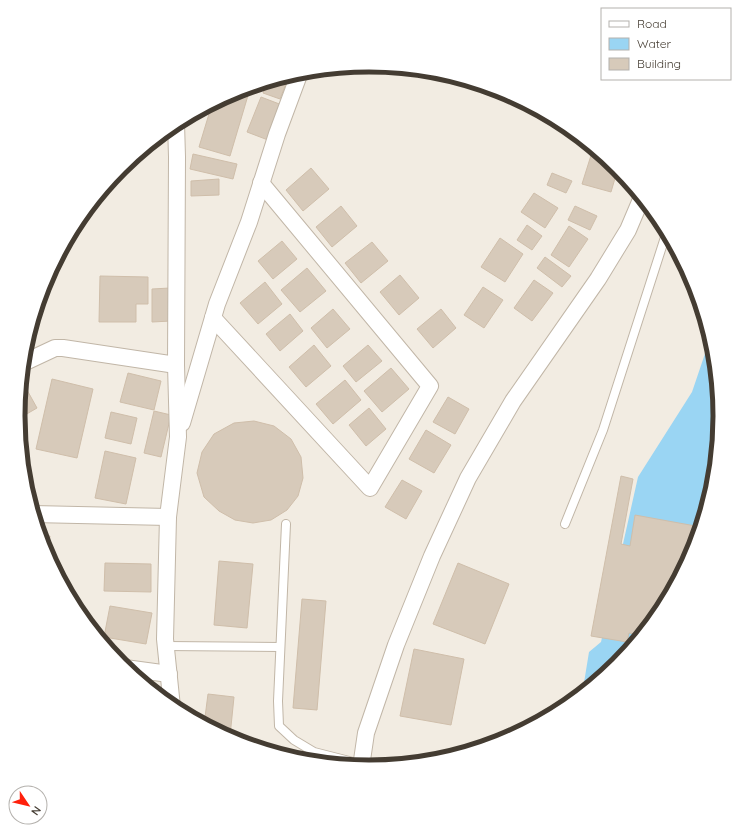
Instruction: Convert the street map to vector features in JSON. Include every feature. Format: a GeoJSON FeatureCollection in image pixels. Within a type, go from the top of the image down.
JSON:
{"type":"FeatureCollection","features":[{"type":"Feature","properties":{"kind":"street"},"geometry":{"type":"LineString","coordinates":[[178,438],[217,304],[249,222],[277,134],[297,80]]}},
{"type":"Feature","properties":{"kind":"street"},"geometry":{"type":"LineString","coordinates":[[171,698],[166,646],[168,517],[178,438],[176,365],[176,131]]}},
{"type":"Feature","properties":{"kind":"street"},"geometry":{"type":"LineString","coordinates":[[213,318],[370,488],[430,386],[261,183]]}},
{"type":"Feature","properties":{"kind":"street"},"geometry":{"type":"LineString","coordinates":[[362,761],[366,733],[396,645],[432,556],[468,478],[513,401],[602,273],[628,230],[640,203]]}},
{"type":"Feature","properties":{"kind":"street"},"geometry":{"type":"LineString","coordinates":[[30,360],[55,348],[63,348],[176,365]]}},
{"type":"Feature","properties":{"kind":"street"},"geometry":{"type":"LineString","coordinates":[[39,514],[168,517]]}},
{"type":"Feature","properties":{"kind":"street"},"geometry":{"type":"LineString","coordinates":[[135,669],[168,674]]}},
{"type":"Feature","properties":{"kind":"lane"},"geometry":{"type":"LineString","coordinates":[[565,524],[603,430],[665,239]]}},
{"type":"Feature","properties":{"kind":"lane"},"geometry":{"type":"LineString","coordinates":[[286,524],[278,701],[279,726],[294,740],[314,752],[338,759]]}},
{"type":"Feature","properties":{"kind":"lane"},"geometry":{"type":"LineString","coordinates":[[166,646],[280,647]]}},
{"type":"Feature","properties":{"kind":"water"},"geometry":{"type":"Polygon","coordinates":[[[707,348],[713,394],[713,439],[707,484],[696,527],[678,569],[656,608],[629,644],[597,676],[583,687],[589,652],[601,642],[638,477],[692,392],[707,348]]]}},
{"type":"Feature","properties":{"kind":"building"},"geometry":{"type":"Polygon","coordinates":[[[286,83],[280,99],[263,93],[265,88],[286,83]]]}},
{"type":"Feature","properties":{"kind":"building"},"geometry":{"type":"Polygon","coordinates":[[[248,94],[230,156],[199,147],[210,112],[248,94]]]}},
{"type":"Feature","properties":{"kind":"building"},"geometry":{"type":"Polygon","coordinates":[[[261,97],[282,105],[268,140],[247,132],[261,97]]]}},
{"type":"Feature","properties":{"kind":"building"},"geometry":{"type":"Polygon","coordinates":[[[592,153],[616,176],[611,192],[582,184],[592,153]]]}},
{"type":"Feature","properties":{"kind":"building"},"geometry":{"type":"Polygon","coordinates":[[[193,154],[237,164],[233,179],[190,169],[193,154]]]}},
{"type":"Feature","properties":{"kind":"building"},"geometry":{"type":"Polygon","coordinates":[[[311,168],[329,189],[303,211],[286,190],[311,168]]]}},
{"type":"Feature","properties":{"kind":"building"},"geometry":{"type":"Polygon","coordinates":[[[552,173],[572,181],[566,193],[547,185],[552,173]]]}},
{"type":"Feature","properties":{"kind":"building"},"geometry":{"type":"Polygon","coordinates":[[[219,179],[219,195],[191,196],[191,181],[219,179]]]}},
{"type":"Feature","properties":{"kind":"building"},"geometry":{"type":"Polygon","coordinates":[[[534,193],[558,208],[545,228],[521,212],[534,193]]]}},
{"type":"Feature","properties":{"kind":"building"},"geometry":{"type":"Polygon","coordinates":[[[341,206],[357,226],[332,247],[316,227],[341,206]]]}},
{"type":"Feature","properties":{"kind":"building"},"geometry":{"type":"Polygon","coordinates":[[[575,206],[597,216],[590,230],[568,220],[575,206]]]}},
{"type":"Feature","properties":{"kind":"building"},"geometry":{"type":"Polygon","coordinates":[[[527,225],[542,236],[532,250],[517,240],[527,225]]]}},
{"type":"Feature","properties":{"kind":"building"},"geometry":{"type":"Polygon","coordinates":[[[569,226],[588,239],[569,267],[551,255],[569,226]]]}},
{"type":"Feature","properties":{"kind":"building"},"geometry":{"type":"Polygon","coordinates":[[[500,238],[523,254],[505,282],[481,267],[500,238]]]}},
{"type":"Feature","properties":{"kind":"building"},"geometry":{"type":"Polygon","coordinates":[[[282,241],[297,259],[273,279],[258,261],[282,241]]]}},
{"type":"Feature","properties":{"kind":"building"},"geometry":{"type":"Polygon","coordinates":[[[372,242],[388,261],[361,283],[345,263],[372,242]]]}},
{"type":"Feature","properties":{"kind":"building"},"geometry":{"type":"Polygon","coordinates":[[[545,257],[571,276],[562,287],[537,268],[545,257]]]}},
{"type":"Feature","properties":{"kind":"building"},"geometry":{"type":"Polygon","coordinates":[[[307,268],[326,291],[300,312],[281,290],[307,268]]]}},
{"type":"Feature","properties":{"kind":"building"},"geometry":{"type":"Polygon","coordinates":[[[400,275],[419,298],[399,315],[380,292],[400,275]]]}},
{"type":"Feature","properties":{"kind":"building"},"geometry":{"type":"Polygon","coordinates":[[[100,276],[148,277],[148,304],[136,304],[136,322],[99,322],[100,276]]]}},
{"type":"Feature","properties":{"kind":"building"},"geometry":{"type":"Polygon","coordinates":[[[534,280],[553,293],[532,321],[514,308],[534,280]]]}},
{"type":"Feature","properties":{"kind":"building"},"geometry":{"type":"Polygon","coordinates":[[[265,282],[282,304],[258,324],[240,303],[265,282]]]}},
{"type":"Feature","properties":{"kind":"building"},"geometry":{"type":"Polygon","coordinates":[[[483,287],[503,300],[484,328],[464,315],[483,287]]]}},
{"type":"Feature","properties":{"kind":"building"},"geometry":{"type":"Polygon","coordinates":[[[170,288],[171,321],[152,322],[152,289],[170,288]]]}},
{"type":"Feature","properties":{"kind":"building"},"geometry":{"type":"Polygon","coordinates":[[[333,309],[350,329],[327,348],[311,328],[333,309]]]}},
{"type":"Feature","properties":{"kind":"building"},"geometry":{"type":"Polygon","coordinates":[[[441,309],[456,328],[433,348],[417,329],[441,309]]]}},
{"type":"Feature","properties":{"kind":"building"},"geometry":{"type":"Polygon","coordinates":[[[290,314],[303,331],[280,351],[266,334],[290,314]]]}},
{"type":"Feature","properties":{"kind":"building"},"geometry":{"type":"Polygon","coordinates":[[[314,345],[331,366],[306,387],[289,367],[314,345]]]}},
{"type":"Feature","properties":{"kind":"building"},"geometry":{"type":"Polygon","coordinates":[[[368,345],[382,361],[356,382],[343,366],[368,345]]]}},
{"type":"Feature","properties":{"kind":"building"},"geometry":{"type":"Polygon","coordinates":[[[391,368],[409,389],[382,412],[364,391],[391,368]]]}},
{"type":"Feature","properties":{"kind":"building"},"geometry":{"type":"Polygon","coordinates":[[[128,373],[161,381],[154,410],[120,402],[128,373]]]}},
{"type":"Feature","properties":{"kind":"building"},"geometry":{"type":"Polygon","coordinates":[[[52,379],[93,389],[77,458],[36,449],[52,379]]]}},
{"type":"Feature","properties":{"kind":"building"},"geometry":{"type":"Polygon","coordinates":[[[345,380],[361,400],[333,424],[316,404],[345,380]]]}},
{"type":"Feature","properties":{"kind":"building"},"geometry":{"type":"Polygon","coordinates":[[[26,389],[37,408],[25,415],[26,389]]]}},
{"type":"Feature","properties":{"kind":"building"},"geometry":{"type":"Polygon","coordinates":[[[448,397],[469,409],[455,434],[433,422],[448,397]]]}},
{"type":"Feature","properties":{"kind":"building"},"geometry":{"type":"Polygon","coordinates":[[[369,408],[386,429],[366,446],[349,425],[369,408]]]}},
{"type":"Feature","properties":{"kind":"building"},"geometry":{"type":"Polygon","coordinates":[[[154,411],[171,415],[161,457],[144,453],[154,411]]]}},
{"type":"Feature","properties":{"kind":"building"},"geometry":{"type":"Polygon","coordinates":[[[111,412],[137,418],[131,444],[105,438],[111,412]]]}},
{"type":"Feature","properties":{"kind":"building"},"geometry":{"type":"Polygon","coordinates":[[[254,421],[274,426],[291,439],[301,457],[303,478],[298,496],[287,510],[271,520],[253,523],[235,520],[219,511],[204,497],[197,473],[202,452],[214,434],[234,423],[254,421]]]}},
{"type":"Feature","properties":{"kind":"building"},"geometry":{"type":"Polygon","coordinates":[[[426,430],[451,445],[434,473],[409,459],[426,430]]]}},
{"type":"Feature","properties":{"kind":"building"},"geometry":{"type":"Polygon","coordinates":[[[105,451],[136,458],[126,504],[95,498],[105,451]]]}},
{"type":"Feature","properties":{"kind":"building"},"geometry":{"type":"Polygon","coordinates":[[[621,476],[633,479],[621,544],[630,546],[635,515],[696,526],[688,548],[668,589],[637,634],[629,633],[627,642],[591,636],[621,476]]]}},
{"type":"Feature","properties":{"kind":"building"},"geometry":{"type":"Polygon","coordinates":[[[402,480],[422,491],[406,519],[385,507],[402,480]]]}},
{"type":"Feature","properties":{"kind":"building"},"geometry":{"type":"Polygon","coordinates":[[[46,536],[50,536],[49,543],[46,536]]]}},
{"type":"Feature","properties":{"kind":"building"},"geometry":{"type":"Polygon","coordinates":[[[219,561],[253,564],[247,628],[214,625],[219,561]]]}},
{"type":"Feature","properties":{"kind":"building"},"geometry":{"type":"Polygon","coordinates":[[[105,563],[151,564],[151,592],[104,591],[105,563]]]}},
{"type":"Feature","properties":{"kind":"building"},"geometry":{"type":"Polygon","coordinates":[[[458,563],[509,584],[485,644],[433,624],[458,563]]]}},
{"type":"Feature","properties":{"kind":"building"},"geometry":{"type":"Polygon","coordinates":[[[302,599],[326,601],[317,710],[293,708],[302,599]]]}},
{"type":"Feature","properties":{"kind":"building"},"geometry":{"type":"Polygon","coordinates":[[[110,606],[152,613],[146,644],[104,636],[110,606]]]}},
{"type":"Feature","properties":{"kind":"building"},"geometry":{"type":"Polygon","coordinates":[[[414,649],[464,659],[451,725],[400,716],[414,649]]]}},
{"type":"Feature","properties":{"kind":"building"},"geometry":{"type":"Polygon","coordinates":[[[208,694],[234,697],[230,731],[205,719],[208,694]]]}}]}
